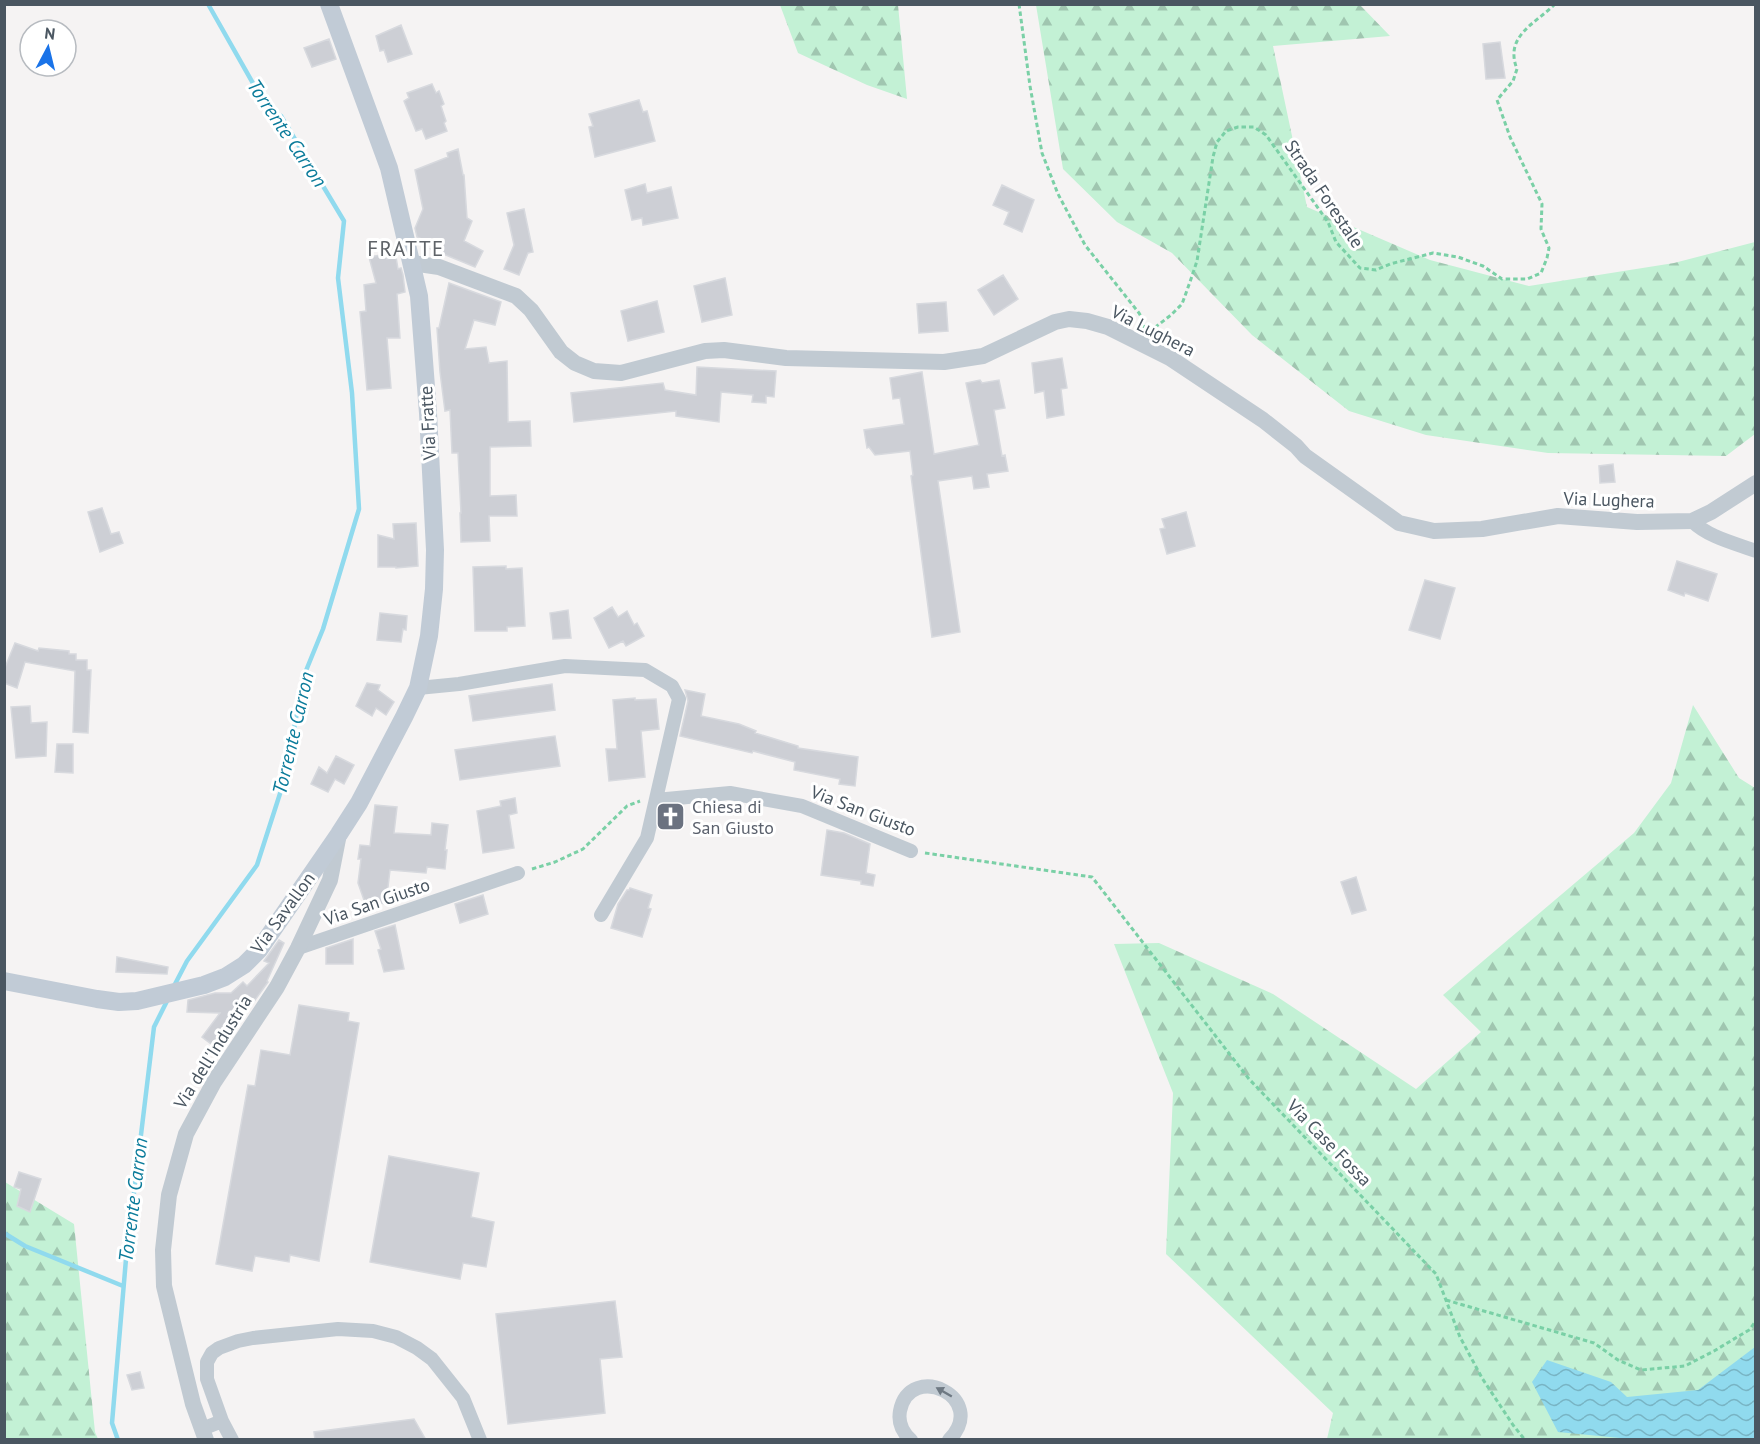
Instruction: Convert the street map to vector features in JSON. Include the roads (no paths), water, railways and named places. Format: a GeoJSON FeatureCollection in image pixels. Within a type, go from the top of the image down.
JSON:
{"type":"FeatureCollection","features":[{"type":"Feature","properties":{"kind":"main road","name":"Via Fratte"},"geometry":{"type":"LineString","coordinates":[[329,4],[386,158],[419,296],[435,550],[429,636],[418,688],[364,793],[339,834]]}},
{"type":"Feature","properties":{"kind":"main road","name":"Via Savallon"},"geometry":{"type":"LineString","coordinates":[[4,981],[119,1002],[137,1001],[204,985],[225,977],[244,965],[259,950],[339,834]]}},
{"type":"Feature","properties":{"kind":"street","name":"Via Lughera"},"geometry":{"type":"LineString","coordinates":[[412,263],[439,267],[516,296],[531,310],[561,352],[575,363],[594,371],[621,373],[705,351],[724,350],[786,358],[944,362],[983,356],[1055,322],[1069,319],[1087,321],[1108,327],[1170,358],[1263,420],[1305,456],[1399,523],[1434,531],[1482,530],[1558,516],[1637,522],[1692,521],[1711,513],[1755,483]]}},
{"type":"Feature","properties":{"kind":"street"},"geometry":{"type":"LineString","coordinates":[[1692,521],[1712,534],[1755,550]]}},
{"type":"Feature","properties":{"kind":"street"},"geometry":{"type":"LineString","coordinates":[[418,688],[459,684],[565,666],[645,670],[672,686],[679,699],[647,838],[601,915]]}},
{"type":"Feature","properties":{"kind":"street","name":"Via San Giusto"},"geometry":{"type":"LineString","coordinates":[[656,800],[730,793],[802,806],[911,851]]}},
{"type":"Feature","properties":{"kind":"street","name":"Via dell'Industria"},"geometry":{"type":"LineString","coordinates":[[204,1434],[193,1404],[164,1286],[163,1250],[169,1196],[186,1134],[214,1082],[277,987],[330,880],[339,834]]}},
{"type":"Feature","properties":{"kind":"street","name":"Via San Giusto"},"geometry":{"type":"LineString","coordinates":[[298,948],[518,873]]}},
{"type":"Feature","properties":{"kind":"street"},"geometry":{"type":"LineString","coordinates":[[232,1440],[207,1379],[207,1362],[212,1353],[238,1341],[338,1329],[373,1331],[396,1336],[432,1359],[463,1398],[480,1440]]}},
{"type":"Feature","properties":{"kind":"street"},"geometry":{"type":"LineString","coordinates":[[911,1440],[901,1426],[899,1416],[901,1407],[913,1391],[932,1386],[950,1393],[960,1411],[957,1431],[949,1440]]}},
{"type":"Feature","properties":{"kind":"street"},"geometry":{"type":"LineString","coordinates":[[204,1434],[222,1420]]}},
{"type":"Feature","properties":{"kind":"water"},"geometry":{"type":"Polygon","coordinates":[[[1755,1347],[1755,1439],[1622,1440],[1558,1432],[1532,1382],[1547,1360],[1611,1382],[1627,1397],[1698,1390],[1755,1347]]]}},
{"type":"Feature","properties":{"kind":"waterway","name":"Torrente Carron"},"geometry":{"type":"LineString","coordinates":[[174,986],[187,961],[257,865],[286,775],[303,678],[323,629],[359,509],[352,393],[338,278],[344,221],[281,116],[267,108],[208,4]]}},
{"type":"Feature","properties":{"kind":"waterway","name":"Torrente Carron"},"geometry":{"type":"LineString","coordinates":[[118,1440],[112,1423],[126,1259],[154,1027],[168,999]]}},
{"type":"Feature","properties":{"kind":"waterway"},"geometry":{"type":"LineString","coordinates":[[4,1233],[25,1246],[123,1286]]}},
{"type":"Feature","properties":{"kind":"place","name":"Chiesa di San Giusto"},"geometry":{"type":"Point","coordinates":[671,817]}},
{"type":"Feature","properties":{"kind":"district","name":"FRATTE"},"geometry":{"type":"Point","coordinates":[406,249]}}]}
